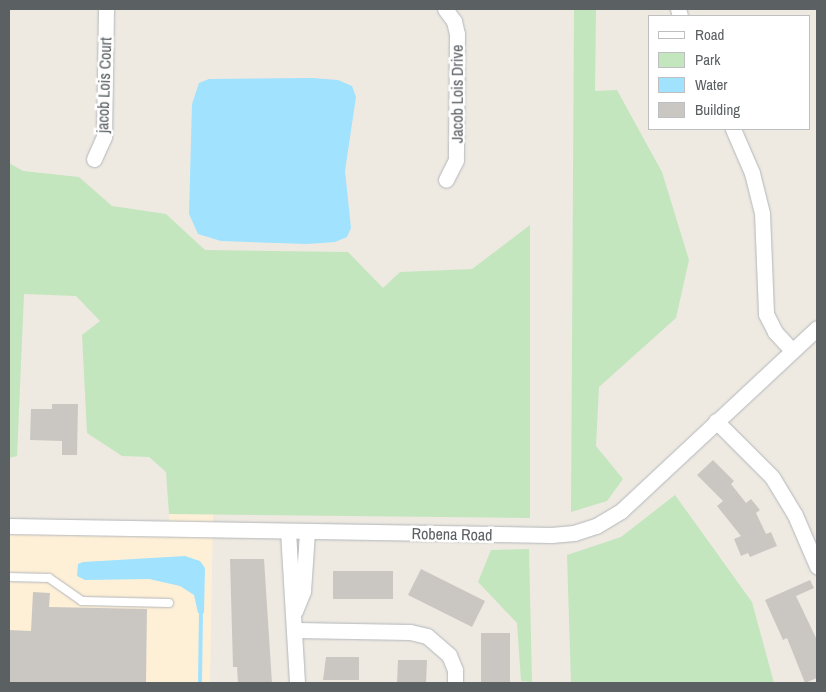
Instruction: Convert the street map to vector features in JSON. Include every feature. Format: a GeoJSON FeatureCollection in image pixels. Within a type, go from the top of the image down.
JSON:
{"type":"FeatureCollection","features":[{"type":"Feature","properties":{"kind":"street","name":"jacob Lois Court"},"geometry":{"type":"LineString","coordinates":[[94,159],[104,137],[106,9]]}},
{"type":"Feature","properties":{"kind":"street","name":"Jacob Lois Drive"},"geometry":{"type":"LineString","coordinates":[[445,9],[454,21],[457,34],[456,160],[446,180]]}},
{"type":"Feature","properties":{"kind":"street"},"geometry":{"type":"LineString","coordinates":[[733,130],[752,173],[762,213],[766,314],[775,332],[791,349]]}},
{"type":"Feature","properties":{"kind":"street","name":"Robena Road"},"geometry":{"type":"LineString","coordinates":[[9,526],[307,532],[574,533],[596,526],[621,511],[791,349],[817,328]]}},
{"type":"Feature","properties":{"kind":"street"},"geometry":{"type":"LineString","coordinates":[[716,421],[772,477],[795,515],[817,566]]}},
{"type":"Feature","properties":{"kind":"street"},"geometry":{"type":"LineString","coordinates":[[288,531],[289,591],[295,612],[297,683]]}},
{"type":"Feature","properties":{"kind":"street"},"geometry":{"type":"LineString","coordinates":[[295,612],[303,591],[307,532]]}},
{"type":"Feature","properties":{"kind":"street"},"geometry":{"type":"LineString","coordinates":[[296,630],[410,632],[427,636],[449,655],[455,670],[455,683]]}},
{"type":"Feature","properties":{"kind":"lane"},"geometry":{"type":"LineString","coordinates":[[9,577],[49,578],[82,601],[169,603]]}},
{"type":"Feature","properties":{"kind":"shaded area"},"geometry":{"type":"Polygon","coordinates":[[[169,514],[213,514],[210,683],[9,683],[9,520],[169,522],[169,514]]]}},
{"type":"Feature","properties":{"kind":"green space"},"geometry":{"type":"Polygon","coordinates":[[[574,9],[596,9],[595,91],[617,90],[662,172],[689,260],[676,318],[599,387],[596,446],[623,479],[607,501],[571,512],[574,9]]]}},
{"type":"Feature","properties":{"kind":"green space"},"geometry":{"type":"Polygon","coordinates":[[[9,163],[23,171],[79,177],[112,206],[166,214],[205,250],[348,252],[383,288],[400,272],[472,269],[530,225],[530,518],[169,514],[166,472],[149,457],[122,456],[87,433],[82,335],[100,321],[76,296],[24,294],[17,456],[9,458],[9,163]]]}},
{"type":"Feature","properties":{"kind":"green space"},"geometry":{"type":"Polygon","coordinates":[[[675,495],[752,602],[774,683],[571,683],[567,555],[621,537],[675,495]]]}},
{"type":"Feature","properties":{"kind":"green space"},"geometry":{"type":"Polygon","coordinates":[[[529,549],[532,682],[521,681],[517,623],[478,582],[491,550],[529,549]]]}},
{"type":"Feature","properties":{"kind":"water"},"geometry":{"type":"Polygon","coordinates":[[[312,78],[338,80],[352,86],[356,97],[345,171],[351,228],[347,237],[335,242],[307,244],[221,241],[198,234],[189,214],[192,104],[199,83],[209,79],[312,78]]]}},
{"type":"Feature","properties":{"kind":"water"},"geometry":{"type":"Polygon","coordinates":[[[185,556],[200,561],[205,568],[204,613],[198,613],[194,595],[180,586],[149,579],[85,580],[77,576],[78,564],[83,562],[185,556]]]}},
{"type":"Feature","properties":{"kind":"building"},"geometry":{"type":"Polygon","coordinates":[[[52,404],[78,404],[77,455],[62,455],[62,441],[30,440],[31,409],[52,409],[52,404]]]}},
{"type":"Feature","properties":{"kind":"building"},"geometry":{"type":"Polygon","coordinates":[[[713,460],[734,481],[731,484],[746,503],[751,499],[760,510],[756,513],[766,534],[771,532],[777,546],[750,557],[748,553],[741,556],[734,539],[741,536],[717,506],[723,501],[697,475],[713,460]]]}},
{"type":"Feature","properties":{"kind":"building"},"geometry":{"type":"Polygon","coordinates":[[[230,559],[264,559],[272,683],[238,683],[237,667],[233,667],[230,559]]]}},
{"type":"Feature","properties":{"kind":"building"},"geometry":{"type":"Polygon","coordinates":[[[421,569],[485,601],[472,627],[408,595],[421,569]]]}},
{"type":"Feature","properties":{"kind":"building"},"geometry":{"type":"Polygon","coordinates":[[[333,571],[393,571],[393,599],[333,599],[333,571]]]}},
{"type":"Feature","properties":{"kind":"building"},"geometry":{"type":"Polygon","coordinates":[[[810,580],[814,588],[796,596],[817,640],[817,678],[805,683],[787,638],[783,640],[765,600],[810,580]]]}},
{"type":"Feature","properties":{"kind":"building"},"geometry":{"type":"Polygon","coordinates":[[[33,592],[50,593],[49,607],[147,609],[146,683],[9,683],[9,630],[31,631],[33,592]]]}},
{"type":"Feature","properties":{"kind":"building"},"geometry":{"type":"Polygon","coordinates":[[[481,633],[510,633],[510,683],[481,683],[481,633]]]}},
{"type":"Feature","properties":{"kind":"building"},"geometry":{"type":"Polygon","coordinates":[[[326,657],[359,657],[359,680],[323,680],[326,657]]]}},
{"type":"Feature","properties":{"kind":"building"},"geometry":{"type":"Polygon","coordinates":[[[398,660],[427,660],[426,683],[397,683],[398,660]]]}},
{"type":"Feature","properties":{"kind":"waterway"},"geometry":{"type":"LineString","coordinates":[[200,683],[201,613]]}}]}
